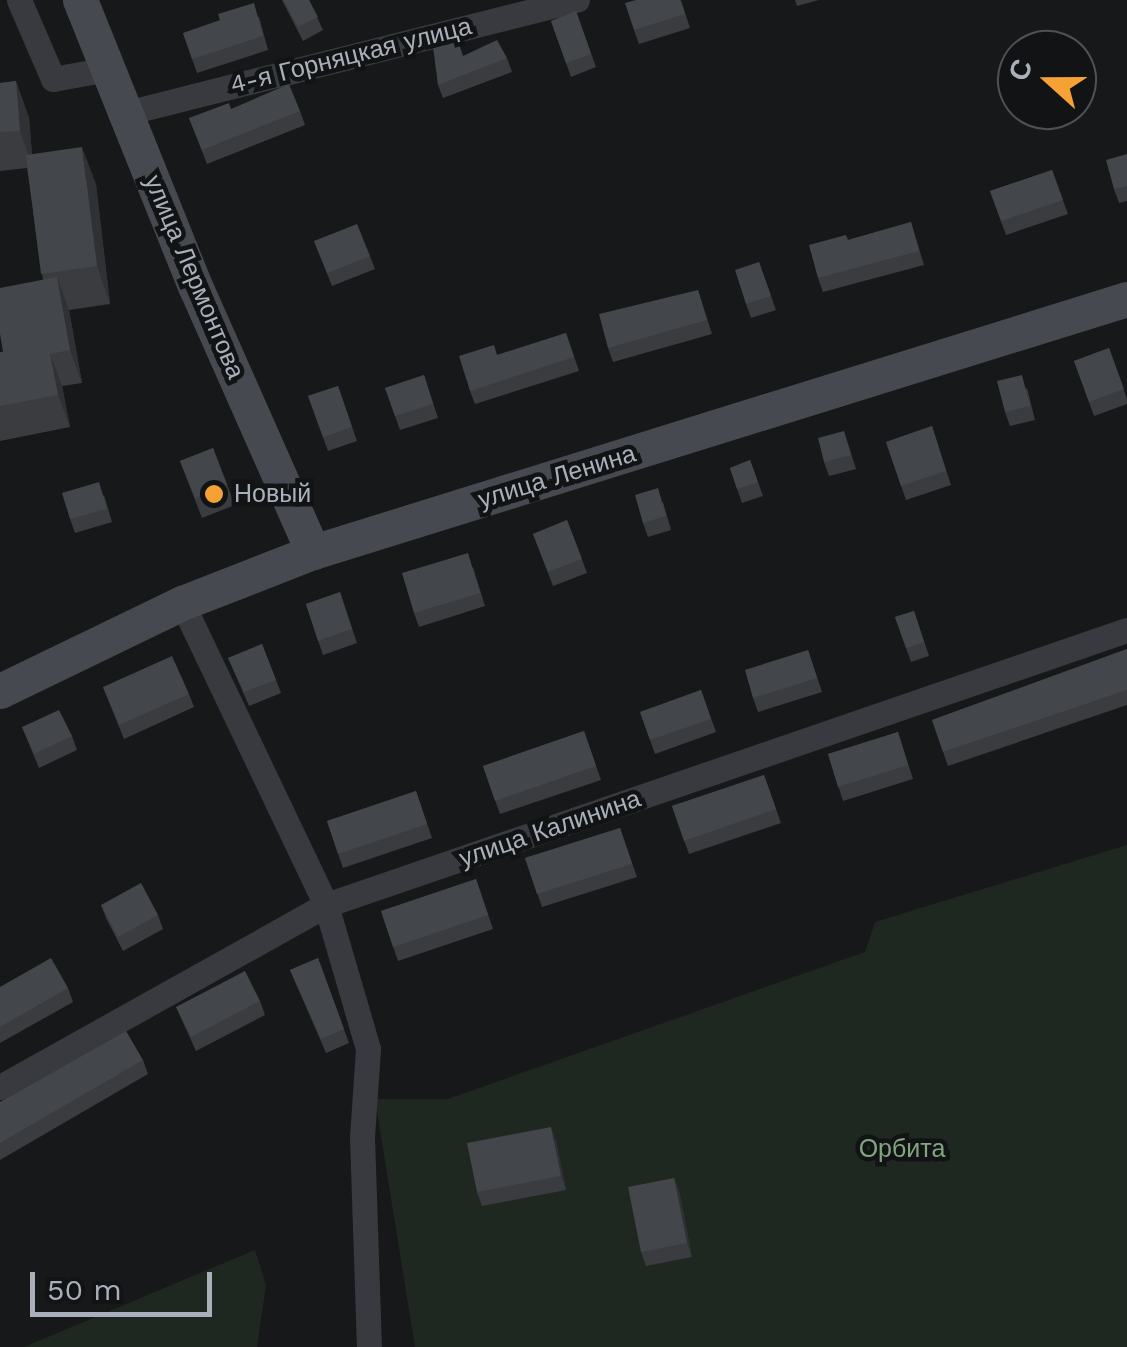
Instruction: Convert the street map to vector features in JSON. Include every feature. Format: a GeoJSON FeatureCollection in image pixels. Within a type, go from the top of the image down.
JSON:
{"type":"FeatureCollection","features":[{"type":"Feature","properties":{"kind":"main road","name":"улица Лермонтова"},"geometry":{"type":"LineString","coordinates":[[80,0],[313,552]]}},
{"type":"Feature","properties":{"kind":"main road","name":"улица Ленина"},"geometry":{"type":"LineString","coordinates":[[0,691],[182,603],[313,552],[1127,299]]}},
{"type":"Feature","properties":{"kind":"street"},"geometry":{"type":"LineString","coordinates":[[18,0],[53,78],[108,70]]}},
{"type":"Feature","properties":{"kind":"street","name":"4-я Горняцкая улица"},"geometry":{"type":"LineString","coordinates":[[126,114],[497,9],[577,0]]}},
{"type":"Feature","properties":{"kind":"street"},"geometry":{"type":"LineString","coordinates":[[182,603],[326,906],[368,1049],[362,1137],[369,1347]]}},
{"type":"Feature","properties":{"kind":"street","name":"улица Калинина"},"geometry":{"type":"LineString","coordinates":[[0,1087],[326,906],[1127,630]]}},
{"type":"Feature","properties":{"kind":"green space","name":"Орбита"},"geometry":{"type":"Polygon","coordinates":[[[1127,845],[1127,1347],[415,1347],[375,1099],[448,1099],[865,952],[875,922],[1127,845]]]}},
{"type":"Feature","properties":{"kind":"green space"},"geometry":{"type":"Polygon","coordinates":[[[255,1250],[266,1285],[257,1347],[24,1347],[255,1250]]]}},
{"type":"Feature","properties":{"kind":"building"},"geometry":{"type":"Polygon","coordinates":[[[283,0],[309,0],[318,17],[298,27],[283,0]]]}},
{"type":"Feature","properties":{"kind":"building"},"geometry":{"type":"Polygon","coordinates":[[[680,0],[685,14],[634,30],[625,3],[680,0]]]}},
{"type":"Feature","properties":{"kind":"building"},"geometry":{"type":"Polygon","coordinates":[[[254,3],[263,36],[192,59],[183,33],[220,20],[218,14],[254,3]]]}},
{"type":"Feature","properties":{"kind":"building"},"geometry":{"type":"Polygon","coordinates":[[[576,11],[591,54],[566,63],[551,21],[576,11]]]}},
{"type":"Feature","properties":{"kind":"building"},"geometry":{"type":"Polygon","coordinates":[[[457,38],[463,56],[497,40],[507,58],[438,85],[433,47],[457,38]]]}},
{"type":"Feature","properties":{"kind":"building"},"geometry":{"type":"Polygon","coordinates":[[[16,81],[20,131],[0,132],[0,83],[16,81]]]}},
{"type":"Feature","properties":{"kind":"building"},"geometry":{"type":"Polygon","coordinates":[[[289,84],[300,111],[202,150],[189,118],[229,103],[231,109],[289,84]]]}},
{"type":"Feature","properties":{"kind":"building"},"geometry":{"type":"Polygon","coordinates":[[[82,147],[97,266],[41,274],[26,155],[82,147]]]}},
{"type":"Feature","properties":{"kind":"building"},"geometry":{"type":"Polygon","coordinates":[[[1127,154],[1127,186],[1114,189],[1106,160],[1127,154]]]}},
{"type":"Feature","properties":{"kind":"building"},"geometry":{"type":"Polygon","coordinates":[[[1052,170],[1063,200],[1001,221],[990,191],[1052,170]]]}},
{"type":"Feature","properties":{"kind":"building"},"geometry":{"type":"Polygon","coordinates":[[[911,222],[919,251],[818,278],[809,245],[846,235],[848,240],[911,222]]]}},
{"type":"Feature","properties":{"kind":"building"},"geometry":{"type":"Polygon","coordinates":[[[357,224],[370,256],[327,273],[314,241],[357,224]]]}},
{"type":"Feature","properties":{"kind":"building"},"geometry":{"type":"Polygon","coordinates":[[[759,262],[771,296],[746,304],[735,270],[759,262]]]}},
{"type":"Feature","properties":{"kind":"building"},"geometry":{"type":"Polygon","coordinates":[[[57,277],[70,350],[50,354],[58,395],[0,406],[0,288],[57,277]]]}},
{"type":"Feature","properties":{"kind":"building"},"geometry":{"type":"Polygon","coordinates":[[[698,290],[707,320],[608,348],[599,314],[698,290]]]}},
{"type":"Feature","properties":{"kind":"building"},"geometry":{"type":"Polygon","coordinates":[[[566,333],[574,357],[470,391],[459,356],[494,345],[497,355],[566,333]]]}},
{"type":"Feature","properties":{"kind":"building"},"geometry":{"type":"Polygon","coordinates":[[[1109,348],[1124,389],[1089,402],[1074,361],[1109,348]]]}},
{"type":"Feature","properties":{"kind":"building"},"geometry":{"type":"Polygon","coordinates":[[[424,375],[433,404],[395,416],[385,388],[424,375]]]}},
{"type":"Feature","properties":{"kind":"building"},"geometry":{"type":"Polygon","coordinates":[[[1022,375],[1030,406],[1005,412],[997,381],[1022,375]]]}},
{"type":"Feature","properties":{"kind":"building"},"geometry":{"type":"Polygon","coordinates":[[[338,386],[352,427],[323,437],[308,396],[338,386]]]}},
{"type":"Feature","properties":{"kind":"building"},"geometry":{"type":"Polygon","coordinates":[[[932,426],[946,471],[901,486],[886,442],[932,426]]]}},
{"type":"Feature","properties":{"kind":"building"},"geometry":{"type":"Polygon","coordinates":[[[844,431],[851,455],[824,462],[818,438],[844,431]]]}},
{"type":"Feature","properties":{"kind":"building"},"geometry":{"type":"Polygon","coordinates":[[[213,448],[227,485],[195,498],[180,461],[213,448]]]}},
{"type":"Feature","properties":{"kind":"building"},"geometry":{"type":"Polygon","coordinates":[[[750,460],[758,482],[737,489],[730,468],[750,460]]]}},
{"type":"Feature","properties":{"kind":"building"},"geometry":{"type":"Polygon","coordinates":[[[99,482],[107,509],[70,519],[62,493],[99,482]]]}},
{"type":"Feature","properties":{"kind":"building"},"geometry":{"type":"Polygon","coordinates":[[[658,488],[666,516],[643,523],[635,495],[658,488]]]}},
{"type":"Feature","properties":{"kind":"building"},"geometry":{"type":"Polygon","coordinates":[[[567,520],[582,559],[548,572],[533,534],[567,520]]]}},
{"type":"Feature","properties":{"kind":"building"},"geometry":{"type":"Polygon","coordinates":[[[468,553],[480,593],[414,613],[402,573],[468,553]]]}},
{"type":"Feature","properties":{"kind":"building"},"geometry":{"type":"Polygon","coordinates":[[[340,592],[352,629],[318,641],[306,604],[340,592]]]}},
{"type":"Feature","properties":{"kind":"building"},"geometry":{"type":"Polygon","coordinates":[[[914,611],[924,642],[906,648],[895,617],[914,611]]]}},
{"type":"Feature","properties":{"kind":"building"},"geometry":{"type":"Polygon","coordinates":[[[262,644],[276,680],[244,692],[228,658],[262,644]]]}},
{"type":"Feature","properties":{"kind":"building"},"geometry":{"type":"Polygon","coordinates":[[[1127,649],[1127,690],[943,752],[932,720],[1127,649]]]}},
{"type":"Feature","properties":{"kind":"building"},"geometry":{"type":"Polygon","coordinates":[[[808,650],[817,678],[753,698],[745,670],[808,650]]]}},
{"type":"Feature","properties":{"kind":"building"},"geometry":{"type":"Polygon","coordinates":[[[172,656],[189,694],[119,725],[103,687],[172,656]]]}},
{"type":"Feature","properties":{"kind":"building"},"geometry":{"type":"Polygon","coordinates":[[[701,690],[711,719],[650,740],[640,712],[701,690]]]}},
{"type":"Feature","properties":{"kind":"building"},"geometry":{"type":"Polygon","coordinates":[[[59,710],[72,736],[34,754],[22,727],[59,710]]]}},
{"type":"Feature","properties":{"kind":"building"},"geometry":{"type":"Polygon","coordinates":[[[584,731],[596,766],[495,801],[483,766],[584,731]]]}},
{"type":"Feature","properties":{"kind":"building"},"geometry":{"type":"Polygon","coordinates":[[[898,732],[908,765],[838,787],[828,754],[898,732]]]}},
{"type":"Feature","properties":{"kind":"building"},"geometry":{"type":"Polygon","coordinates":[[[764,775],[776,809],[684,841],[672,806],[764,775]]]}},
{"type":"Feature","properties":{"kind":"building"},"geometry":{"type":"Polygon","coordinates":[[[416,791],[427,824],[338,854],[327,821],[416,791]]]}},
{"type":"Feature","properties":{"kind":"building"},"geometry":{"type":"Polygon","coordinates":[[[620,828],[632,864],[537,894],[525,858],[620,828]]]}},
{"type":"Feature","properties":{"kind":"building"},"geometry":{"type":"Polygon","coordinates":[[[476,879],[488,915],[393,947],[381,911],[476,879]]]}},
{"type":"Feature","properties":{"kind":"building"},"geometry":{"type":"Polygon","coordinates":[[[141,883],[158,915],[118,937],[101,905],[141,883]]]}},
{"type":"Feature","properties":{"kind":"building"},"geometry":{"type":"Polygon","coordinates":[[[51,958],[68,988],[0,1027],[0,987],[51,958]]]}},
{"type":"Feature","properties":{"kind":"building"},"geometry":{"type":"Polygon","coordinates":[[[318,958],[344,1029],[321,1039],[290,970],[318,958]]]}},
{"type":"Feature","properties":{"kind":"building"},"geometry":{"type":"Polygon","coordinates":[[[245,971],[260,1001],[191,1037],[176,1007],[245,971]]]}},
{"type":"Feature","properties":{"kind":"building"},"geometry":{"type":"Polygon","coordinates":[[[126,1031],[143,1060],[0,1143],[0,1102],[126,1031]]]}},
{"type":"Feature","properties":{"kind":"building"},"geometry":{"type":"Polygon","coordinates":[[[551,1127],[561,1176],[477,1192],[467,1143],[551,1127]]]}},
{"type":"Feature","properties":{"kind":"building"},"geometry":{"type":"Polygon","coordinates":[[[674,1178],[687,1243],[641,1252],[628,1187],[674,1178]]]}},
{"type":"Feature","properties":{"kind":"place","name":"Новый"},"geometry":{"type":"Point","coordinates":[214,494]}}]}
